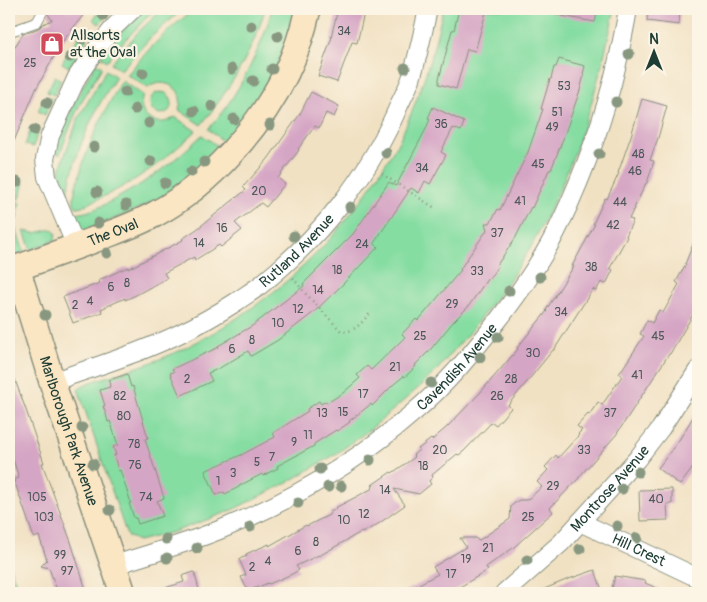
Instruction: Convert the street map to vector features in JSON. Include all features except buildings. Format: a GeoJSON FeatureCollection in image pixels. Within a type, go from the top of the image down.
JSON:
{"type":"FeatureCollection","features":[{"type":"Feature","properties":{"kind":"street","name":"The Oval"},"geometry":{"type":"LineString","coordinates":[[133,9],[115,26],[77,77],[50,136],[45,159],[47,177],[76,246],[128,227],[157,213],[182,198],[225,160],[261,116],[276,93],[296,52],[308,9]]}},
{"type":"Feature","properties":{"kind":"street","name":"Rutland Avenue"},"geometry":{"type":"LineString","coordinates":[[52,382],[151,347],[212,317],[256,288],[312,238],[348,196],[377,151],[392,123],[410,80],[428,9]]}},
{"type":"Feature","properties":{"kind":"street","name":"Cavendish Avenue"},"geometry":{"type":"LineString","coordinates":[[114,565],[182,544],[229,526],[327,477],[389,433],[416,411],[462,364],[519,292],[559,226],[585,168],[601,121],[617,64],[628,9]]}},
{"type":"Feature","properties":{"kind":"street"},"geometry":{"type":"LineString","coordinates":[[13,269],[76,246]]}},
{"type":"Feature","properties":{"kind":"street","name":"Marlborough Park Avenue"},"geometry":{"type":"LineString","coordinates":[[13,269],[123,593]]}},
{"type":"Feature","properties":{"kind":"street","name":"Montrose Avenue"},"geometry":{"type":"LineString","coordinates":[[504,593],[561,543],[637,459],[661,428],[698,370]]}},
{"type":"Feature","properties":{"kind":"street","name":"Hill Crest"},"geometry":{"type":"LineString","coordinates":[[580,522],[698,578]]}},
{"type":"Feature","properties":{"kind":"lane"},"geometry":{"type":"LineString","coordinates":[[9,32],[37,22],[44,9]]}},
{"type":"Feature","properties":{"kind":"path"},"geometry":{"type":"LineString","coordinates":[[368,165],[435,208]]}},
{"type":"Feature","properties":{"kind":"path"},"geometry":{"type":"LineString","coordinates":[[284,265],[305,293],[341,331],[350,331],[358,326],[371,312]]}},
{"type":"Feature","properties":{"kind":"green space"},"geometry":{"type":"Polygon","coordinates":[[[103,9],[110,13],[99,24],[93,19],[103,9]]]}},
{"type":"Feature","properties":{"kind":"green space"},"geometry":{"type":"Polygon","coordinates":[[[145,9],[155,9],[107,61],[101,57],[126,27],[145,9]]]}},
{"type":"Feature","properties":{"kind":"green space"},"geometry":{"type":"Polygon","coordinates":[[[163,9],[183,9],[151,37],[121,70],[111,64],[139,31],[163,9]]]}},
{"type":"Feature","properties":{"kind":"green space"},"geometry":{"type":"Polygon","coordinates":[[[195,9],[265,9],[254,40],[239,70],[201,125],[179,110],[180,101],[178,93],[172,86],[162,83],[148,88],[127,75],[159,40],[195,9]]]}},
{"type":"Feature","properties":{"kind":"green space"},"geometry":{"type":"Polygon","coordinates":[[[272,9],[297,9],[276,68],[256,104],[225,143],[208,129],[228,104],[247,73],[262,40],[272,9]]]}},
{"type":"Feature","properties":{"kind":"green space"},"geometry":{"type":"Polygon","coordinates":[[[443,9],[615,9],[602,65],[576,149],[560,189],[531,247],[505,287],[438,369],[372,428],[336,454],[287,483],[228,512],[174,532],[138,541],[127,536],[78,389],[88,383],[163,358],[216,331],[268,296],[315,255],[356,207],[397,145],[412,112],[424,78],[435,44],[443,9]]]}},
{"type":"Feature","properties":{"kind":"green space"},"geometry":{"type":"Polygon","coordinates":[[[83,31],[89,36],[81,48],[74,44],[83,31]]]}},
{"type":"Feature","properties":{"kind":"green space"},"geometry":{"type":"Polygon","coordinates":[[[71,47],[79,52],[69,67],[62,63],[71,47]]]}},
{"type":"Feature","properties":{"kind":"green space"},"geometry":{"type":"Polygon","coordinates":[[[96,63],[102,67],[80,104],[60,154],[53,152],[62,129],[96,63]]]}},
{"type":"Feature","properties":{"kind":"green space"},"geometry":{"type":"Polygon","coordinates":[[[106,70],[116,77],[99,105],[85,134],[67,194],[59,175],[64,157],[78,119],[106,70]]]}},
{"type":"Feature","properties":{"kind":"green space"},"geometry":{"type":"Polygon","coordinates":[[[55,76],[61,80],[54,95],[47,92],[55,76]]]}},
{"type":"Feature","properties":{"kind":"green space"},"geometry":{"type":"Polygon","coordinates":[[[122,81],[143,95],[142,110],[150,119],[155,122],[162,122],[175,117],[196,131],[162,161],[125,186],[85,205],[76,207],[74,204],[75,190],[87,152],[103,116],[122,81]]]}},
{"type":"Feature","properties":{"kind":"green space"},"geometry":{"type":"Polygon","coordinates":[[[157,92],[165,92],[172,99],[172,107],[165,114],[157,114],[150,107],[150,99],[157,92]]]}},
{"type":"Feature","properties":{"kind":"green space"},"geometry":{"type":"Polygon","coordinates":[[[45,96],[52,99],[45,115],[38,111],[45,96]]]}},
{"type":"Feature","properties":{"kind":"green space"},"geometry":{"type":"Polygon","coordinates":[[[32,126],[39,129],[33,147],[25,145],[32,126]]]}},
{"type":"Feature","properties":{"kind":"green space"},"geometry":{"type":"Polygon","coordinates":[[[202,135],[220,150],[208,161],[157,201],[85,231],[81,230],[74,214],[97,208],[140,185],[202,135]]]}},
{"type":"Feature","properties":{"kind":"green space"},"geometry":{"type":"Polygon","coordinates":[[[15,178],[24,180],[20,199],[9,197],[15,178]]]}},
{"type":"Feature","properties":{"kind":"green space"},"geometry":{"type":"Polygon","coordinates":[[[9,200],[20,202],[17,219],[9,216],[9,200]]]}},
{"type":"Feature","properties":{"kind":"green space"},"geometry":{"type":"Polygon","coordinates":[[[9,227],[16,229],[24,252],[9,258],[9,227]]]}},
{"type":"Feature","properties":{"kind":"green space"},"geometry":{"type":"Polygon","coordinates":[[[53,229],[56,234],[55,240],[31,250],[24,231],[35,233],[53,229]]]}},
{"type":"Feature","properties":{"kind":"green space"},"geometry":{"type":"Polygon","coordinates":[[[9,565],[20,593],[9,593],[9,565]]]}},
{"type":"Feature","properties":{"kind":"place","name":"Allsorts at the Oval"},"geometry":{"type":"Point","coordinates":[52,44]}}]}
